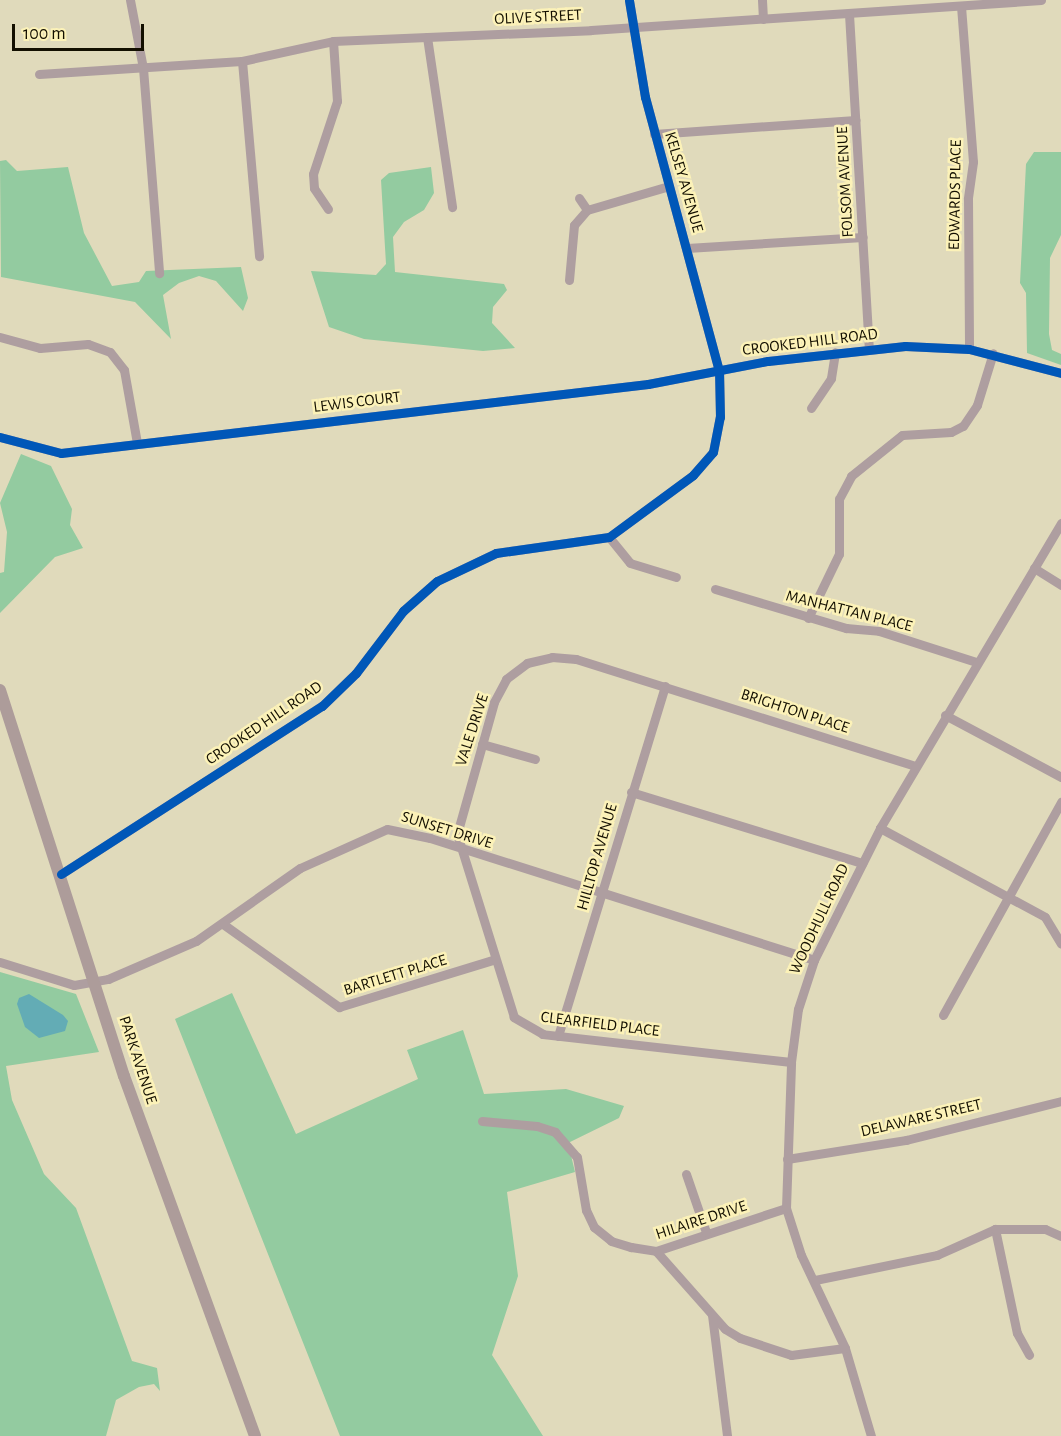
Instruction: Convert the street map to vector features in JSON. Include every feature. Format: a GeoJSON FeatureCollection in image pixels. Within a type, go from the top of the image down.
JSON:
{"type":"FeatureCollection","features":[{"type":"Feature","properties":{"kind":"main road","name":"PARK AVENUE"},"geometry":{"type":"LineString","coordinates":[[0,690],[61,874],[124,1076],[255,1436]]}},
{"type":"Feature","properties":{"kind":"street"},"geometry":{"type":"LineString","coordinates":[[130,0],[143,68],[159,273]]}},
{"type":"Feature","properties":{"kind":"street","name":"KELSEY AVENUE"},"geometry":{"type":"LineString","coordinates":[[629,0],[654,134],[719,371]]}},
{"type":"Feature","properties":{"kind":"street"},"geometry":{"type":"LineString","coordinates":[[762,0],[763,19]]}},
{"type":"Feature","properties":{"kind":"street","name":"OLIVE STREET"},"geometry":{"type":"LineString","coordinates":[[39,74],[242,61],[333,41],[849,14],[902,5],[961,6],[1041,0]]}},
{"type":"Feature","properties":{"kind":"street","name":"EDWARDS PLACE"},"geometry":{"type":"LineString","coordinates":[[961,6],[973,162],[968,199],[969,349]]}},
{"type":"Feature","properties":{"kind":"street","name":"FOLSOM AVENUE"},"geometry":{"type":"LineString","coordinates":[[849,14],[869,349]]}},
{"type":"Feature","properties":{"kind":"street"},"geometry":{"type":"LineString","coordinates":[[427,37],[452,207]]}},
{"type":"Feature","properties":{"kind":"street"},"geometry":{"type":"LineString","coordinates":[[328,209],[314,188],[313,174],[337,101],[333,41]]}},
{"type":"Feature","properties":{"kind":"street"},"geometry":{"type":"LineString","coordinates":[[242,61],[259,256]]}},
{"type":"Feature","properties":{"kind":"street"},"geometry":{"type":"LineString","coordinates":[[654,134],[856,120]]}},
{"type":"Feature","properties":{"kind":"street"},"geometry":{"type":"LineString","coordinates":[[569,280],[574,225],[587,210],[669,186]]}},
{"type":"Feature","properties":{"kind":"street"},"geometry":{"type":"LineString","coordinates":[[579,198],[587,210]]}},
{"type":"Feature","properties":{"kind":"street"},"geometry":{"type":"LineString","coordinates":[[687,248],[863,237]]}},
{"type":"Feature","properties":{"kind":"street"},"geometry":{"type":"LineString","coordinates":[[0,337],[40,348],[88,344],[110,352],[124,370],[138,443]]}},
{"type":"Feature","properties":{"kind":"street","name":"CROOKED HILL ROAD"},"geometry":{"type":"LineString","coordinates":[[61,874],[322,706],[356,673],[403,611],[437,581],[496,553],[609,537],[704,465],[718,434],[719,371],[835,352],[869,349],[969,349],[993,353],[1061,373]]}},
{"type":"Feature","properties":{"kind":"street"},"geometry":{"type":"LineString","coordinates":[[811,408],[831,378],[835,352]]}},
{"type":"Feature","properties":{"kind":"street"},"geometry":{"type":"LineString","coordinates":[[808,618],[839,554],[839,500],[851,476],[902,435],[951,432],[963,426],[977,405],[993,353]]}},
{"type":"Feature","properties":{"kind":"street","name":"LEWIS COURT"},"geometry":{"type":"LineString","coordinates":[[0,438],[61,453],[648,384],[719,371]]}},
{"type":"Feature","properties":{"kind":"street","name":"WOODHULL ROAD"},"geometry":{"type":"LineString","coordinates":[[871,1436],[845,1347],[815,1280],[801,1255],[786,1208],[791,1062],[798,1009],[814,960],[880,828],[976,662],[1061,523]]}},
{"type":"Feature","properties":{"kind":"street"},"geometry":{"type":"LineString","coordinates":[[609,537],[630,563],[676,577]]}},
{"type":"Feature","properties":{"kind":"street"},"geometry":{"type":"LineString","coordinates":[[1034,568],[1061,585]]}},
{"type":"Feature","properties":{"kind":"street","name":"MANHATTAN PLACE"},"geometry":{"type":"LineString","coordinates":[[715,589],[808,618],[879,631],[976,662]]}},
{"type":"Feature","properties":{"kind":"street","name":"VALE DRIVE"},"geometry":{"type":"LineString","coordinates":[[461,850],[457,834],[482,744],[506,679],[527,663],[552,657],[576,659],[665,686]]}},
{"type":"Feature","properties":{"kind":"street","name":"BRIGHTON PLACE"},"geometry":{"type":"LineString","coordinates":[[665,686],[915,766]]}},
{"type":"Feature","properties":{"kind":"street","name":"HILLTOP AVENUE"},"geometry":{"type":"LineString","coordinates":[[558,1036],[665,686]]}},
{"type":"Feature","properties":{"kind":"street"},"geometry":{"type":"LineString","coordinates":[[945,715],[1061,777]]}},
{"type":"Feature","properties":{"kind":"street"},"geometry":{"type":"LineString","coordinates":[[482,744],[535,759]]}},
{"type":"Feature","properties":{"kind":"street"},"geometry":{"type":"LineString","coordinates":[[631,792],[862,863]]}},
{"type":"Feature","properties":{"kind":"street"},"geometry":{"type":"LineString","coordinates":[[944,1015],[1061,802]]}},
{"type":"Feature","properties":{"kind":"street"},"geometry":{"type":"LineString","coordinates":[[880,828],[1045,917],[1061,944]]}},
{"type":"Feature","properties":{"kind":"street","name":"SUNSET DRIVE"},"geometry":{"type":"LineString","coordinates":[[96,983],[148,964],[223,924],[300,868],[373,832],[401,830],[814,960]]}},
{"type":"Feature","properties":{"kind":"street","name":"CLEARFIELD PLACE"},"geometry":{"type":"LineString","coordinates":[[461,850],[492,960],[514,1017],[532,1031],[558,1036],[791,1062]]}},
{"type":"Feature","properties":{"kind":"street","name":"BARTLETT PLACE"},"geometry":{"type":"LineString","coordinates":[[223,924],[339,1007],[492,960]]}},
{"type":"Feature","properties":{"kind":"street"},"geometry":{"type":"LineString","coordinates":[[0,962],[74,985],[96,983]]}},
{"type":"Feature","properties":{"kind":"street","name":"DELAWARE STREET"},"geometry":{"type":"LineString","coordinates":[[787,1159],[906,1140],[1061,1101]]}},
{"type":"Feature","properties":{"kind":"street","name":"HILAIRE DRIVE"},"geometry":{"type":"LineString","coordinates":[[482,1121],[537,1126],[555,1132],[577,1157],[586,1210],[594,1227],[611,1241],[656,1251],[706,1232],[786,1208]]}},
{"type":"Feature","properties":{"kind":"street"},"geometry":{"type":"LineString","coordinates":[[686,1174],[706,1232]]}},
{"type":"Feature","properties":{"kind":"street"},"geometry":{"type":"LineString","coordinates":[[815,1280],[937,1256],[995,1229],[1022,1227],[1061,1236]]}},
{"type":"Feature","properties":{"kind":"street"},"geometry":{"type":"LineString","coordinates":[[995,1229],[1017,1334],[1029,1355]]}},
{"type":"Feature","properties":{"kind":"street"},"geometry":{"type":"LineString","coordinates":[[656,1251],[725,1329],[766,1350],[813,1354],[845,1347]]}},
{"type":"Feature","properties":{"kind":"street"},"geometry":{"type":"LineString","coordinates":[[712,1315],[727,1436]]}},
{"type":"Feature","properties":{"kind":"green space"},"geometry":{"type":"Polygon","coordinates":[[[1034,152],[1061,152],[1061,235],[1050,258],[1049,334],[1052,350],[1061,354],[1061,365],[1027,353],[1026,293],[1020,283],[1026,164],[1034,152]]]}},
{"type":"Feature","properties":{"kind":"green space"},"geometry":{"type":"Polygon","coordinates":[[[6,160],[17,171],[68,167],[84,233],[112,286],[139,282],[146,271],[241,267],[248,298],[243,311],[216,281],[199,276],[179,283],[163,295],[171,339],[135,302],[1,277],[0,161],[6,160]]]}},
{"type":"Feature","properties":{"kind":"green space"},"geometry":{"type":"Polygon","coordinates":[[[431,167],[434,193],[424,210],[404,222],[393,237],[395,272],[504,284],[507,290],[493,307],[492,323],[515,348],[483,351],[364,339],[329,327],[311,271],[376,275],[386,264],[381,180],[389,173],[431,167]]]}},
{"type":"Feature","properties":{"kind":"green space"},"geometry":{"type":"Polygon","coordinates":[[[21,454],[51,466],[72,509],[70,525],[83,548],[55,557],[0,613],[0,573],[4,572],[7,532],[0,503],[21,454]]]}},
{"type":"Feature","properties":{"kind":"green space"},"geometry":{"type":"Polygon","coordinates":[[[0,972],[76,994],[99,1052],[6,1066],[12,1100],[44,1174],[76,1208],[132,1361],[157,1368],[160,1391],[154,1384],[139,1387],[116,1400],[106,1436],[0,1436],[0,972]]]}},
{"type":"Feature","properties":{"kind":"green space"},"geometry":{"type":"Polygon","coordinates":[[[232,993],[296,1134],[418,1079],[407,1050],[463,1030],[484,1094],[566,1089],[624,1106],[619,1118],[568,1143],[575,1172],[507,1192],[518,1276],[492,1355],[543,1436],[340,1436],[175,1019],[232,993]]]}},
{"type":"Feature","properties":{"kind":"water"},"geometry":{"type":"Polygon","coordinates":[[[29,994],[63,1015],[68,1021],[65,1031],[39,1038],[25,1027],[17,1004],[19,998],[29,994]]]}},
{"type":"Feature","properties":{"kind":"cycle path"},"geometry":{"type":"LineString","coordinates":[[61,874],[322,706],[356,673],[403,611],[437,581],[496,553],[609,537],[693,475],[713,452],[720,417],[719,371],[645,97],[629,0]]}},
{"type":"Feature","properties":{"kind":"cycle path"},"geometry":{"type":"LineString","coordinates":[[0,437],[61,453],[648,384],[768,361],[905,346],[969,349],[1061,373]]}}]}
